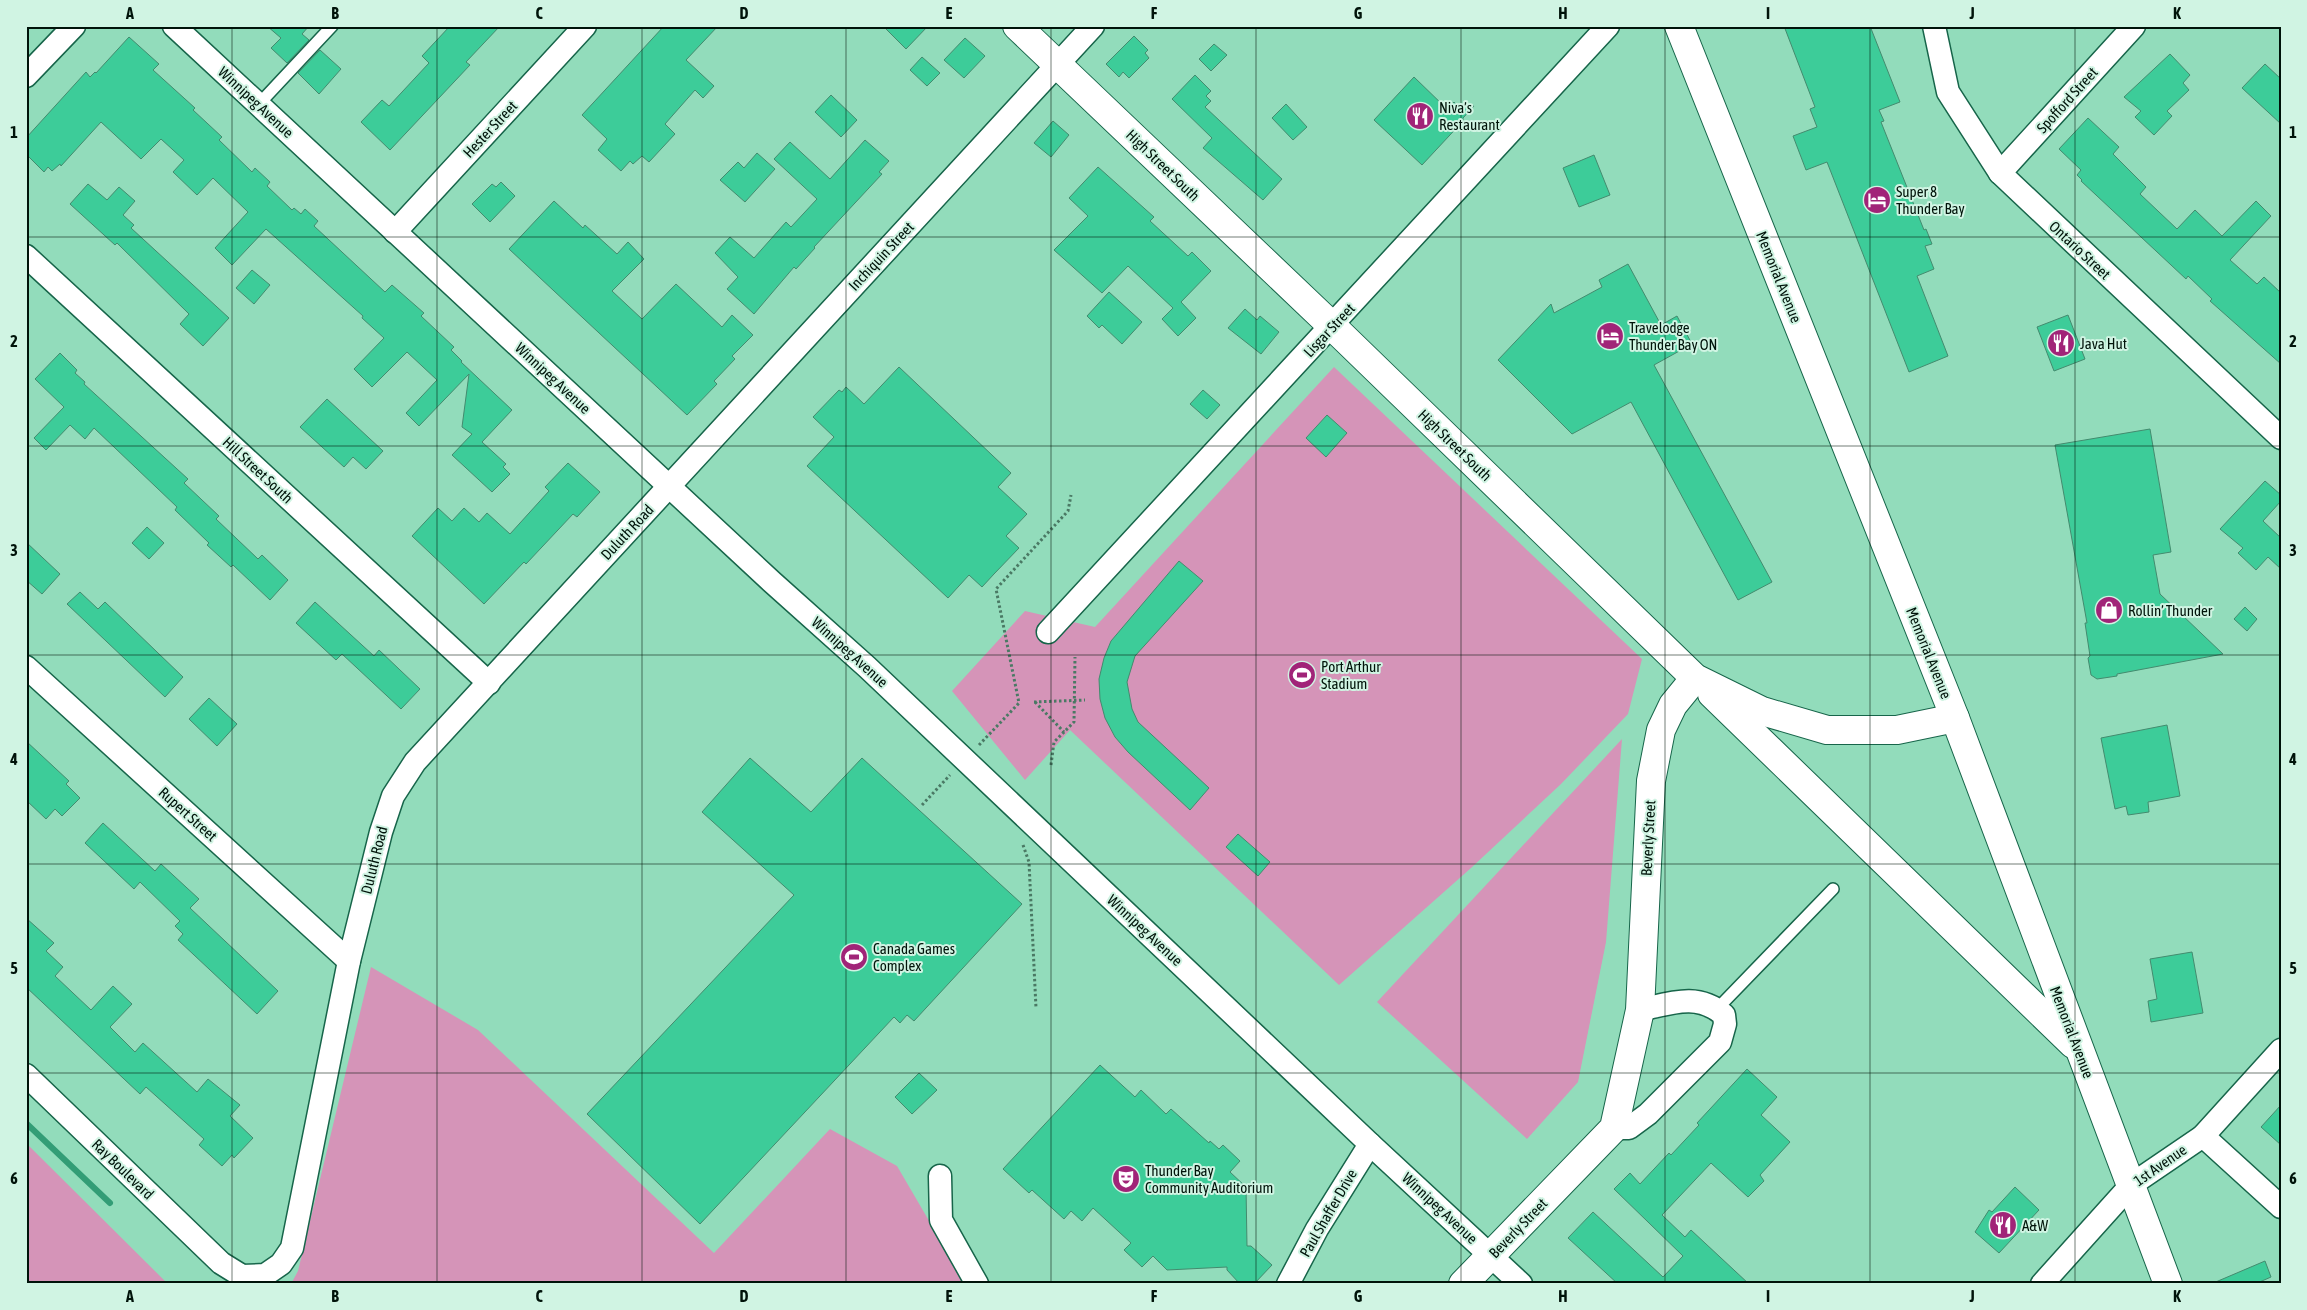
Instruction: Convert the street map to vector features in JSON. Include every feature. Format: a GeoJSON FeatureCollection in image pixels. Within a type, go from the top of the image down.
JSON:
{"type":"FeatureCollection","features":[{"type":"Feature","properties":{"kind":"street"},"geometry":{"type":"LineString","coordinates":[[26,76],[74,26]]}},
{"type":"Feature","properties":{"kind":"street","name":"Winnipeg Avenue"},"geometry":{"type":"LineString","coordinates":[[174,26],[394,232],[965,759],[1370,1144],[1521,1284]]}},
{"type":"Feature","properties":{"kind":"street","name":"Hester Street"},"geometry":{"type":"LineString","coordinates":[[394,232],[585,26]]}},
{"type":"Feature","properties":{"kind":"street","name":"High Street South"},"geometry":{"type":"LineString","coordinates":[[1017,26],[1332,326],[1695,678],[1762,711],[1827,730],[1897,730],[1955,718]]}},
{"type":"Feature","properties":{"kind":"street","name":"Inchiquin Street"},"geometry":{"type":"LineString","coordinates":[[670,486],[1093,26]]}},
{"type":"Feature","properties":{"kind":"street","name":"Lisgar Street"},"geometry":{"type":"LineString","coordinates":[[1048,632],[1608,26]]}},
{"type":"Feature","properties":{"kind":"street","name":"Memorial Avenue"},"geometry":{"type":"LineString","coordinates":[[1679,26],[1955,718],[2168,1284]]}},
{"type":"Feature","properties":{"kind":"street","name":"Ontario Street"},"geometry":{"type":"LineString","coordinates":[[1934,26],[1948,92],[2000,173],[2281,438]]}},
{"type":"Feature","properties":{"kind":"street","name":"Spofford Street"},"geometry":{"type":"LineString","coordinates":[[2000,173],[2134,26]]}},
{"type":"Feature","properties":{"kind":"street","name":"Hill Street South"},"geometry":{"type":"LineString","coordinates":[[26,256],[489,683]]}},
{"type":"Feature","properties":{"kind":"street","name":"Duluth Road"},"geometry":{"type":"LineString","coordinates":[[220,1263],[242,1276],[265,1275],[281,1264],[292,1248],[349,961],[381,832],[393,796],[415,762],[670,486]]}},
{"type":"Feature","properties":{"kind":"street","name":"Rupert Street"},"geometry":{"type":"LineString","coordinates":[[26,668],[349,961]]}},
{"type":"Feature","properties":{"kind":"street"},"geometry":{"type":"LineString","coordinates":[[1695,678],[2078,1048]]}},
{"type":"Feature","properties":{"kind":"street","name":"Beverly Street"},"geometry":{"type":"LineString","coordinates":[[1463,1284],[1614,1128],[1640,1010],[1651,781],[1661,730],[1673,705],[1695,678]]}},
{"type":"Feature","properties":{"kind":"street"},"geometry":{"type":"LineString","coordinates":[[1614,1128],[1628,1128],[1648,1114],[1720,1042],[1725,1024],[1724,1015],[1706,1002],[1681,1001],[1640,1010]]}},
{"type":"Feature","properties":{"kind":"street","name":"1st Avenue"},"geometry":{"type":"LineString","coordinates":[[2042,1284],[2131,1185],[2203,1136],[2281,1050]]}},
{"type":"Feature","properties":{"kind":"street","name":"Ray Boulevard"},"geometry":{"type":"LineString","coordinates":[[26,1075],[220,1263]]}},
{"type":"Feature","properties":{"kind":"street"},"geometry":{"type":"LineString","coordinates":[[2203,1136],[2281,1207]]}},
{"type":"Feature","properties":{"kind":"street","name":"Paul Shaffer Drive"},"geometry":{"type":"LineString","coordinates":[[1288,1284],[1317,1229],[1370,1144]]}},
{"type":"Feature","properties":{"kind":"street"},"geometry":{"type":"LineString","coordinates":[[940,1176],[941,1220],[977,1284]]}},
{"type":"Feature","properties":{"kind":"lane"},"geometry":{"type":"LineString","coordinates":[[259,104],[332,26]]}},
{"type":"Feature","properties":{"kind":"lane"},"geometry":{"type":"LineString","coordinates":[[1717,1009],[1833,889]]}},
{"type":"Feature","properties":{"kind":"path"},"geometry":{"type":"LineString","coordinates":[[922,806],[1019,703],[996,589],[1068,511],[1071,495]]}},
{"type":"Feature","properties":{"kind":"path"},"geometry":{"type":"LineString","coordinates":[[1051,765],[1054,742],[1074,722],[1075,657]]}},
{"type":"Feature","properties":{"kind":"path"},"geometry":{"type":"LineString","coordinates":[[1064,732],[1034,702],[1085,700]]}},
{"type":"Feature","properties":{"kind":"path"},"geometry":{"type":"LineString","coordinates":[[1020,836],[1029,862],[1036,1008]]}},
{"type":"Feature","properties":{"kind":"shaded area","name":"Port Arthur Stadium"},"geometry":{"type":"Polygon","coordinates":[[[1334,367],[1642,659],[1628,714],[1561,784],[1471,868],[1339,985],[1070,730],[1025,780],[952,691],[1025,611],[1095,627],[1334,367]]]}},
{"type":"Feature","properties":{"kind":"shaded area"},"geometry":{"type":"Polygon","coordinates":[[[1622,739],[1606,942],[1578,1082],[1527,1139],[1377,1002],[1622,739]]]}},
{"type":"Feature","properties":{"kind":"shaded area"},"geometry":{"type":"Polygon","coordinates":[[[371,967],[478,1030],[714,1253],[830,1129],[897,1166],[966,1284],[291,1284],[298,1271],[371,967]]]}},
{"type":"Feature","properties":{"kind":"shaded area"},"geometry":{"type":"Polygon","coordinates":[[[26,1143],[168,1284],[26,1284],[26,1143]]]}},
{"type":"Feature","properties":{"kind":"building"},"geometry":{"type":"Polygon","coordinates":[[[267,26],[309,26],[302,34],[309,40],[287,63],[271,48],[281,38],[267,26]]]}},
{"type":"Feature","properties":{"kind":"building"},"geometry":{"type":"Polygon","coordinates":[[[450,26],[500,26],[466,62],[470,65],[390,150],[361,122],[382,100],[389,106],[429,63],[422,56],[450,26]]]}},
{"type":"Feature","properties":{"kind":"building"},"geometry":{"type":"Polygon","coordinates":[[[664,26],[718,26],[686,60],[714,86],[703,98],[695,90],[665,124],[675,134],[649,162],[642,156],[633,164],[630,161],[621,171],[598,150],[607,139],[582,115],[664,26]]]}},
{"type":"Feature","properties":{"kind":"building"},"geometry":{"type":"Polygon","coordinates":[[[883,26],[928,26],[906,49],[883,26]]]}},
{"type":"Feature","properties":{"kind":"building"},"geometry":{"type":"Polygon","coordinates":[[[1784,26],[1870,26],[1900,102],[1879,110],[1884,121],[1881,122],[1924,230],[1926,229],[1932,244],[1925,246],[1934,269],[1917,276],[1948,356],[1909,372],[1827,162],[1806,170],[1793,136],[1817,127],[1810,109],[1815,107],[1784,26]]]}},
{"type":"Feature","properties":{"kind":"building"},"geometry":{"type":"Polygon","coordinates":[[[1134,36],[1148,50],[1145,53],[1149,58],[1129,78],[1123,72],[1119,77],[1106,64],[1134,36]]]}},
{"type":"Feature","properties":{"kind":"building"},"geometry":{"type":"Polygon","coordinates":[[[129,37],[159,64],[153,70],[195,108],[193,110],[222,137],[219,140],[252,172],[255,168],[270,182],[267,186],[292,210],[294,208],[301,214],[305,209],[318,221],[314,226],[385,292],[392,285],[424,313],[421,316],[454,347],[451,350],[461,362],[512,410],[482,442],[506,464],[503,467],[510,474],[492,492],[452,455],[472,434],[462,427],[469,374],[419,426],[406,413],[437,380],[407,352],[372,387],[354,369],[384,338],[362,318],[363,316],[266,229],[232,265],[215,248],[248,212],[213,178],[197,195],[173,172],[184,160],[161,139],[141,159],[101,122],[61,166],[60,164],[52,171],[48,167],[44,172],[26,154],[26,138],[86,72],[90,77],[96,73],[129,37]]]}},
{"type":"Feature","properties":{"kind":"building"},"geometry":{"type":"Polygon","coordinates":[[[965,38],[985,56],[964,78],[944,60],[965,38]]]}},
{"type":"Feature","properties":{"kind":"building"},"geometry":{"type":"Polygon","coordinates":[[[1214,44],[1227,55],[1211,71],[1199,59],[1214,44]]]}},
{"type":"Feature","properties":{"kind":"building"},"geometry":{"type":"Polygon","coordinates":[[[320,50],[341,69],[319,94],[298,73],[320,50]]]}},
{"type":"Feature","properties":{"kind":"building"},"geometry":{"type":"Polygon","coordinates":[[[2170,54],[2190,75],[2183,83],[2189,90],[2167,111],[2172,116],[2154,135],[2135,117],[2141,111],[2124,97],[2170,54]]]}},
{"type":"Feature","properties":{"kind":"building"},"geometry":{"type":"Polygon","coordinates":[[[922,57],[940,73],[927,86],[910,70],[922,57]]]}},
{"type":"Feature","properties":{"kind":"building"},"geometry":{"type":"Polygon","coordinates":[[[2265,64],[2281,79],[2281,124],[2242,88],[2265,64]]]}},
{"type":"Feature","properties":{"kind":"building"},"geometry":{"type":"Polygon","coordinates":[[[1195,75],[1211,91],[1206,96],[1211,101],[1205,107],[1282,179],[1263,200],[1203,148],[1212,138],[1172,99],[1195,75]]]}},
{"type":"Feature","properties":{"kind":"building"},"geometry":{"type":"Polygon","coordinates":[[[1414,77],[1447,109],[1454,102],[1458,106],[1474,106],[1463,118],[1463,121],[1422,165],[1374,120],[1414,77]]]}},
{"type":"Feature","properties":{"kind":"building"},"geometry":{"type":"Polygon","coordinates":[[[831,95],[857,120],[841,137],[815,112],[831,95]]]}},
{"type":"Feature","properties":{"kind":"building"},"geometry":{"type":"Polygon","coordinates":[[[1286,104],[1307,127],[1293,140],[1272,118],[1286,104]]]}},
{"type":"Feature","properties":{"kind":"building"},"geometry":{"type":"Polygon","coordinates":[[[2088,118],[2119,147],[2113,154],[2146,187],[2140,194],[2177,229],[2195,210],[2222,236],[2256,201],[2271,216],[2230,260],[2257,284],[2264,277],[2281,293],[2281,364],[2210,301],[2212,299],[2188,276],[2186,279],[2081,181],[2077,175],[2081,170],[2059,149],[2088,118]]]}},
{"type":"Feature","properties":{"kind":"building"},"geometry":{"type":"Polygon","coordinates":[[[1053,121],[1069,135],[1051,157],[1034,143],[1053,121]]]}},
{"type":"Feature","properties":{"kind":"building"},"geometry":{"type":"Polygon","coordinates":[[[865,140],[889,161],[879,172],[882,174],[796,269],[794,267],[754,314],[727,289],[738,277],[715,253],[730,237],[754,258],[786,222],[791,227],[817,199],[774,159],[790,142],[830,179],[865,140]]]}},
{"type":"Feature","properties":{"kind":"building"},"geometry":{"type":"Polygon","coordinates":[[[757,153],[775,169],[745,202],[720,180],[738,162],[744,168],[757,153]]]}},
{"type":"Feature","properties":{"kind":"building"},"geometry":{"type":"Polygon","coordinates":[[[1594,155],[1610,195],[1579,207],[1563,168],[1594,155]]]}},
{"type":"Feature","properties":{"kind":"building"},"geometry":{"type":"Polygon","coordinates":[[[1098,167],[1154,217],[1150,221],[1188,256],[1192,252],[1211,271],[1181,302],[1196,318],[1178,336],[1162,319],[1173,308],[1128,266],[1102,293],[1054,250],[1088,216],[1069,198],[1098,167]]]}},
{"type":"Feature","properties":{"kind":"building"},"geometry":{"type":"Polygon","coordinates":[[[501,182],[515,196],[490,222],[472,204],[492,184],[496,187],[501,182]]]}},
{"type":"Feature","properties":{"kind":"building"},"geometry":{"type":"Polygon","coordinates":[[[88,184],[107,200],[119,187],[135,201],[123,215],[134,225],[131,228],[229,318],[203,346],[180,324],[189,314],[117,243],[115,245],[70,204],[88,184]]]}},
{"type":"Feature","properties":{"kind":"building"},"geometry":{"type":"Polygon","coordinates":[[[554,201],[583,228],[585,225],[617,254],[628,242],[644,259],[612,291],[642,319],[676,284],[722,327],[732,315],[753,335],[732,356],[735,359],[714,381],[717,384],[687,415],[509,249],[554,201]]]}},
{"type":"Feature","properties":{"kind":"building"},"geometry":{"type":"Polygon","coordinates":[[[1628,264],[1661,325],[1677,316],[1692,344],[1654,365],[1772,582],[1738,600],[1631,402],[1572,434],[1498,360],[1551,304],[1554,313],[1602,287],[1599,280],[1628,264]]]}},
{"type":"Feature","properties":{"kind":"building"},"geometry":{"type":"Polygon","coordinates":[[[252,270],[270,285],[254,304],[236,288],[252,270]]]}},
{"type":"Feature","properties":{"kind":"building"},"geometry":{"type":"Polygon","coordinates":[[[1109,292],[1142,322],[1122,344],[1102,325],[1099,328],[1087,316],[1109,292]]]}},
{"type":"Feature","properties":{"kind":"building"},"geometry":{"type":"Polygon","coordinates":[[[1245,309],[1257,320],[1260,316],[1279,332],[1261,354],[1228,328],[1245,309]]]}},
{"type":"Feature","properties":{"kind":"building","name":"Java Hut"},"geometry":{"type":"Polygon","coordinates":[[[2068,315],[2085,359],[2054,371],[2037,327],[2068,315]]]}},
{"type":"Feature","properties":{"kind":"building"},"geometry":{"type":"Polygon","coordinates":[[[60,353],[77,370],[75,373],[85,382],[84,384],[188,479],[184,483],[219,516],[216,519],[258,559],[262,555],[288,580],[270,600],[233,565],[231,567],[207,545],[209,543],[175,510],[177,507],[94,428],[85,439],[70,425],[46,450],[34,438],[64,407],[35,379],[60,353]]]}},
{"type":"Feature","properties":{"kind":"building"},"geometry":{"type":"Polygon","coordinates":[[[899,367],[1011,473],[998,487],[1027,514],[1006,536],[1019,548],[982,587],[969,575],[948,598],[807,466],[834,437],[813,417],[839,390],[842,392],[846,387],[864,404],[899,367]]]}},
{"type":"Feature","properties":{"kind":"building"},"geometry":{"type":"Polygon","coordinates":[[[1203,390],[1220,405],[1207,419],[1190,404],[1203,390]]]}},
{"type":"Feature","properties":{"kind":"building"},"geometry":{"type":"Polygon","coordinates":[[[327,399],[383,451],[366,469],[353,457],[344,467],[300,427],[327,399]]]}},
{"type":"Feature","properties":{"kind":"building"},"geometry":{"type":"Polygon","coordinates":[[[1327,415],[1347,433],[1326,457],[1306,438],[1327,415]]]}},
{"type":"Feature","properties":{"kind":"building"},"geometry":{"type":"Polygon","coordinates":[[[2150,429],[2171,552],[2153,555],[2160,594],[2223,654],[2097,679],[2091,675],[2085,623],[2087,623],[2055,445],[2150,429]]]}},
{"type":"Feature","properties":{"kind":"building"},"geometry":{"type":"Polygon","coordinates":[[[568,463],[600,492],[577,517],[573,514],[526,564],[524,562],[484,604],[412,536],[438,508],[452,521],[464,508],[479,522],[487,513],[510,534],[549,491],[545,487],[568,463]]]}},
{"type":"Feature","properties":{"kind":"building"},"geometry":{"type":"Polygon","coordinates":[[[2265,481],[2281,495],[2281,501],[2263,521],[2281,538],[2281,569],[2268,557],[2256,570],[2238,553],[2243,548],[2220,529],[2265,481]]]}},
{"type":"Feature","properties":{"kind":"building"},"geometry":{"type":"Polygon","coordinates":[[[147,527],[164,543],[149,559],[132,543],[147,527]]]}},
{"type":"Feature","properties":{"kind":"building"},"geometry":{"type":"Polygon","coordinates":[[[26,542],[60,574],[42,594],[26,580],[26,542]]]}},
{"type":"Feature","properties":{"kind":"building"},"geometry":{"type":"Polygon","coordinates":[[[1179,561],[1203,581],[1135,656],[1127,682],[1132,709],[1138,722],[1209,788],[1190,810],[1128,752],[1115,737],[1105,718],[1100,699],[1099,679],[1104,658],[1111,641],[1179,561]]]}},
{"type":"Feature","properties":{"kind":"building"},"geometry":{"type":"Polygon","coordinates":[[[80,592],[98,609],[105,602],[183,677],[165,697],[67,604],[80,592]]]}},
{"type":"Feature","properties":{"kind":"building"},"geometry":{"type":"Polygon","coordinates":[[[315,602],[374,656],[379,650],[420,689],[401,709],[342,654],[336,660],[296,623],[315,602]]]}},
{"type":"Feature","properties":{"kind":"building"},"geometry":{"type":"Polygon","coordinates":[[[2245,607],[2257,619],[2247,631],[2234,619],[2245,607]]]}},
{"type":"Feature","properties":{"kind":"building"},"geometry":{"type":"Polygon","coordinates":[[[209,698],[237,724],[217,746],[189,719],[209,698]]]}},
{"type":"Feature","properties":{"kind":"building"},"geometry":{"type":"Polygon","coordinates":[[[2167,725],[2180,796],[2148,802],[2149,812],[2128,815],[2126,806],[2115,809],[2101,738],[2167,725]]]}},
{"type":"Feature","properties":{"kind":"building"},"geometry":{"type":"Polygon","coordinates":[[[26,741],[69,781],[66,784],[80,798],[62,816],[55,809],[46,819],[26,800],[26,741]]]}},
{"type":"Feature","properties":{"kind":"building","name":"Canada Games Complex"},"geometry":{"type":"Polygon","coordinates":[[[750,758],[811,812],[862,758],[1022,904],[914,1021],[907,1015],[900,1023],[894,1017],[700,1224],[587,1114],[794,895],[702,812],[750,758]]]}},
{"type":"Feature","properties":{"kind":"building"},"geometry":{"type":"Polygon","coordinates":[[[103,823],[155,871],[161,864],[199,899],[190,908],[278,991],[257,1014],[178,940],[183,934],[175,926],[180,921],[140,882],[134,889],[85,843],[103,823]]]}},
{"type":"Feature","properties":{"kind":"building"},"geometry":{"type":"Polygon","coordinates":[[[1238,834],[1270,862],[1258,876],[1226,847],[1238,834]]]}},
{"type":"Feature","properties":{"kind":"building"},"geometry":{"type":"Polygon","coordinates":[[[26,918],[54,943],[46,951],[63,967],[55,976],[91,1010],[113,986],[132,1004],[110,1027],[135,1052],[143,1043],[197,1092],[208,1079],[240,1105],[230,1116],[253,1138],[234,1158],[232,1155],[222,1166],[199,1145],[204,1139],[146,1087],[140,1094],[26,987],[26,918]]]}},
{"type":"Feature","properties":{"kind":"building"},"geometry":{"type":"Polygon","coordinates":[[[2192,952],[2203,1013],[2151,1022],[2148,1001],[2157,999],[2150,959],[2192,952]]]}},
{"type":"Feature","properties":{"kind":"building","name":"Thunder Bay Community Auditorium"},"geometry":{"type":"Polygon","coordinates":[[[1100,1065],[1135,1097],[1141,1090],[1166,1114],[1171,1109],[1209,1143],[1210,1141],[1219,1149],[1223,1145],[1240,1161],[1230,1172],[1246,1187],[1247,1246],[1251,1246],[1272,1265],[1254,1284],[1240,1284],[1227,1270],[1227,1267],[1167,1270],[1153,1256],[1142,1267],[1124,1250],[1131,1243],[1093,1208],[1082,1221],[1071,1211],[1064,1219],[1032,1190],[1029,1193],[1003,1169],[1100,1065]]]}},
{"type":"Feature","properties":{"kind":"building"},"geometry":{"type":"Polygon","coordinates":[[[1747,1069],[1777,1097],[1761,1115],[1790,1142],[1760,1175],[1764,1181],[1748,1197],[1711,1163],[1662,1215],[1685,1237],[1691,1230],[1749,1284],[1618,1284],[1568,1238],[1593,1212],[1663,1277],[1683,1256],[1614,1189],[1630,1173],[1640,1184],[1699,1125],[1697,1123],[1747,1069]]]}},
{"type":"Feature","properties":{"kind":"building"},"geometry":{"type":"Polygon","coordinates":[[[919,1073],[937,1090],[912,1114],[895,1097],[919,1073]]]}},
{"type":"Feature","properties":{"kind":"building"},"geometry":{"type":"Polygon","coordinates":[[[2281,1105],[2281,1145],[2261,1127],[2281,1105]]]}},
{"type":"Feature","properties":{"kind":"building","name":"A&W"},"geometry":{"type":"Polygon","coordinates":[[[2015,1187],[2039,1210],[1999,1253],[1975,1232],[1989,1210],[1992,1212],[2015,1187]]]}},
{"type":"Feature","properties":{"kind":"building"},"geometry":{"type":"Polygon","coordinates":[[[2265,1261],[2271,1277],[2255,1284],[2211,1284],[2265,1261]]]}},
{"type":"Feature","properties":{"kind":"waterway"},"geometry":{"type":"LineString","coordinates":[[26,1123],[110,1203]]}},
{"type":"Feature","properties":{"kind":"place","name":"Niva’s Restaurant"},"geometry":{"type":"Point","coordinates":[1420,116]}},
{"type":"Feature","properties":{"kind":"place","name":"Super 8 Thunder Bay"},"geometry":{"type":"Point","coordinates":[1877,200]}},
{"type":"Feature","properties":{"kind":"place","name":"Travelodge Thunder Bay ON"},"geometry":{"type":"Point","coordinates":[1610,336]}},
{"type":"Feature","properties":{"kind":"place","name":"Java Hut"},"geometry":{"type":"Point","coordinates":[2061,343]}},
{"type":"Feature","properties":{"kind":"place","name":"Rollin’ Thunder"},"geometry":{"type":"Point","coordinates":[2109,610]}},
{"type":"Feature","properties":{"kind":"place","name":"Port Arthur Stadium"},"geometry":{"type":"Point","coordinates":[1302,675]}},
{"type":"Feature","properties":{"kind":"place","name":"Canada Games Complex"},"geometry":{"type":"Point","coordinates":[854,957]}},
{"type":"Feature","properties":{"kind":"place","name":"Thunder Bay Community Auditorium"},"geometry":{"type":"Point","coordinates":[1126,1179]}},
{"type":"Feature","properties":{"kind":"place","name":"A&W"},"geometry":{"type":"Point","coordinates":[2003,1225]}}]}
